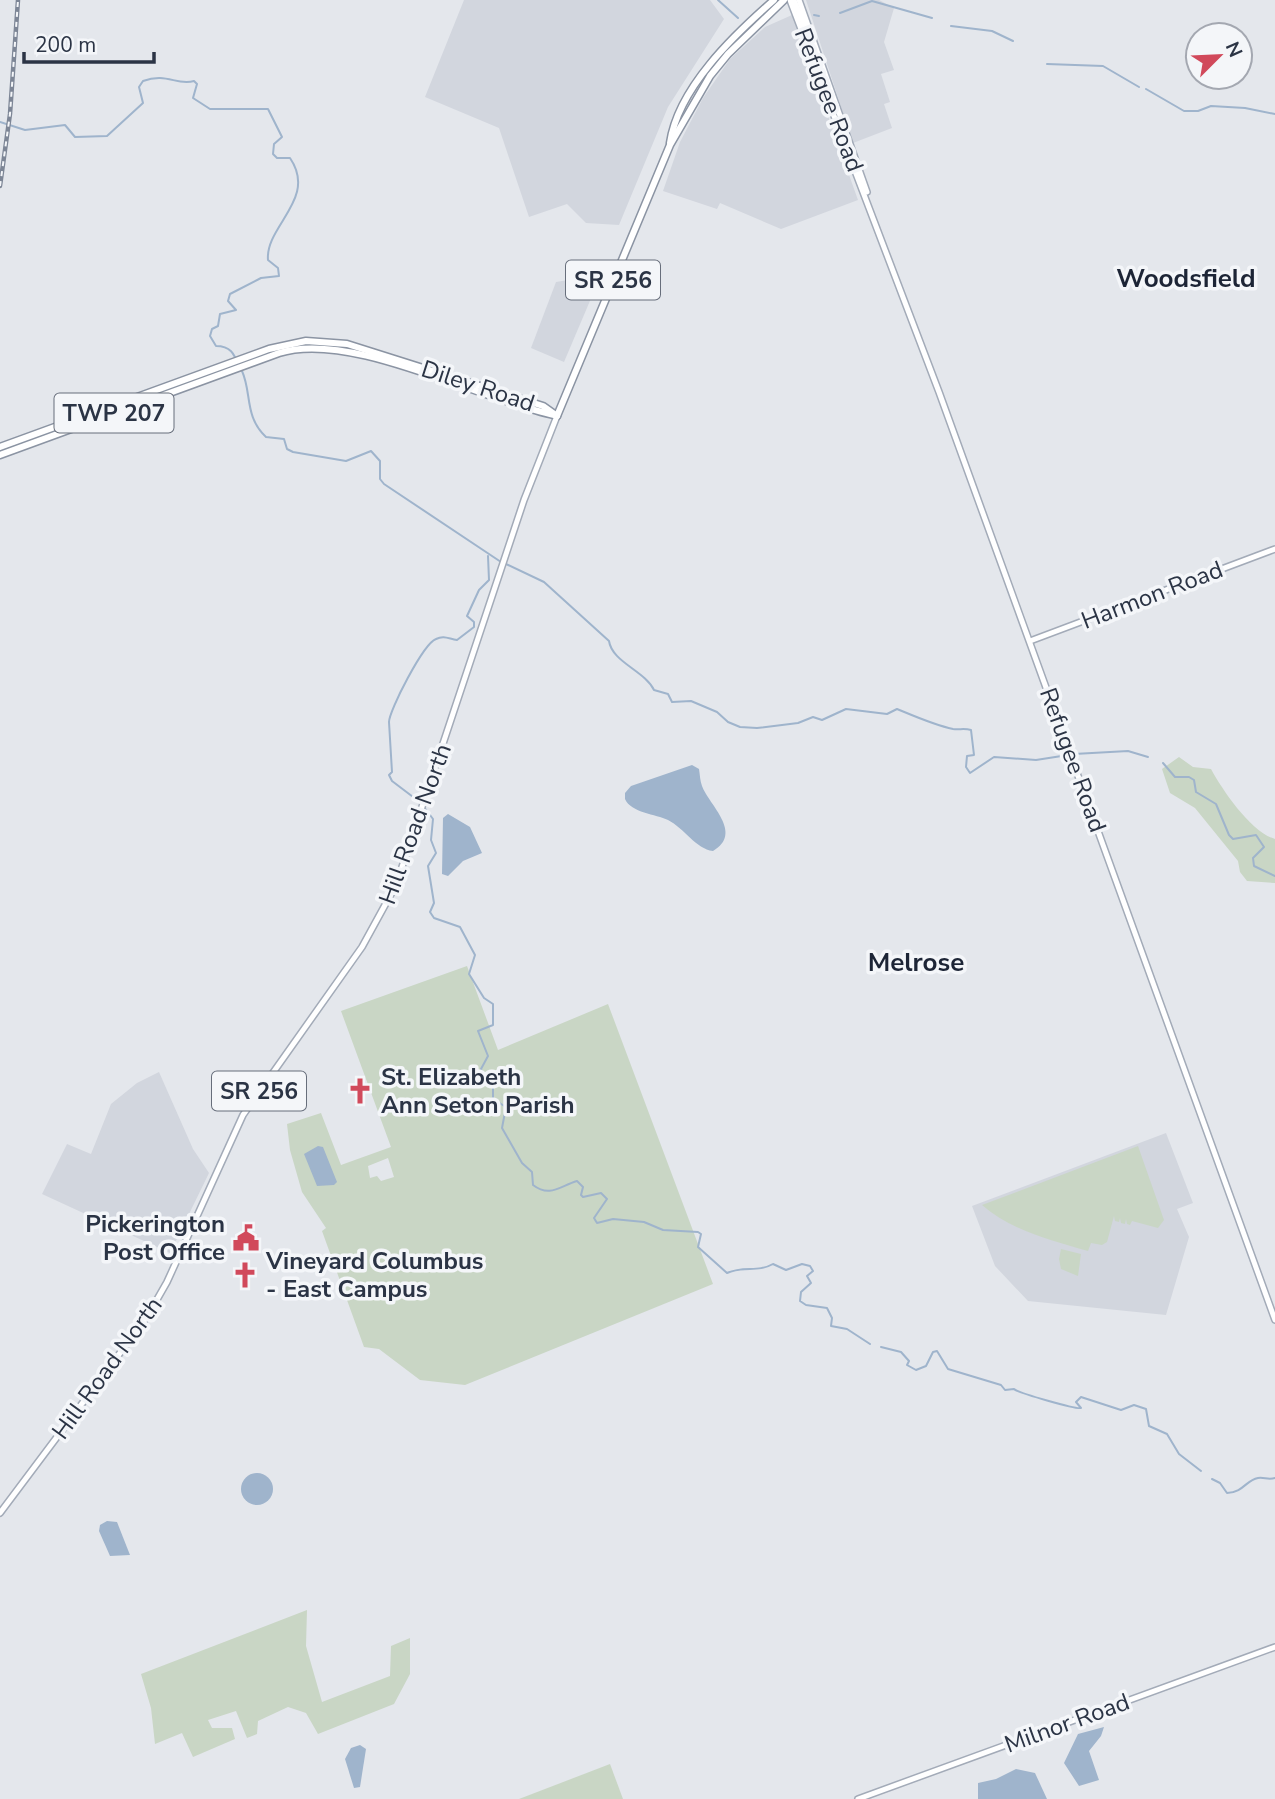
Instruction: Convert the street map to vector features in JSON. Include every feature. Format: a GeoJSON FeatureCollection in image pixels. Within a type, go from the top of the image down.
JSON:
{"type":"FeatureCollection","features":[{"type":"Feature","properties":{"kind":"highway"},"geometry":{"type":"LineString","coordinates":[[676,129],[705,69],[730,41],[774,0]]}},
{"type":"Feature","properties":{"kind":"highway"},"geometry":{"type":"LineString","coordinates":[[676,129],[710,76],[728,54],[784,0]]}},
{"type":"Feature","properties":{"kind":"highway","name":"Hill Road North"},"geometry":{"type":"LineString","coordinates":[[557,416],[676,129]]}},
{"type":"Feature","properties":{"kind":"highway","name":"Diley Road"},"geometry":{"type":"LineString","coordinates":[[0,455],[248,360],[292,349],[317,347],[342,349],[557,416]]}},
{"type":"Feature","properties":{"kind":"highway","name":"Diley Road"},"geometry":{"type":"LineString","coordinates":[[0,447],[227,368]]}},
{"type":"Feature","properties":{"kind":"main road","name":"Refugee Road"},"geometry":{"type":"LineString","coordinates":[[795,0],[865,180],[868,200]]}},
{"type":"Feature","properties":{"kind":"main road","name":"Refugee Road"},"geometry":{"type":"LineString","coordinates":[[795,0],[1030,640],[1275,1320]]}},
{"type":"Feature","properties":{"kind":"main road","name":"Hill Road North"},"geometry":{"type":"LineString","coordinates":[[0,1513],[157,1301],[243,1115],[373,931],[400,876],[499,573],[557,416]]}},
{"type":"Feature","properties":{"kind":"main road","name":"Harmon Road"},"geometry":{"type":"LineString","coordinates":[[1030,640],[1275,549]]}},
{"type":"Feature","properties":{"kind":"main road","name":"Milnor Road"},"geometry":{"type":"LineString","coordinates":[[858,1799],[1275,1647]]}},
{"type":"Feature","properties":{"kind":"shaded area"},"geometry":{"type":"Polygon","coordinates":[[[464,0],[710,0],[724,19],[668,107],[619,225],[586,223],[567,204],[529,217],[499,128],[425,97],[464,0]]]}},
{"type":"Feature","properties":{"kind":"shaded area"},"geometry":{"type":"Polygon","coordinates":[[[806,0],[879,0],[894,8],[884,42],[894,70],[881,74],[890,102],[884,104],[892,128],[853,143],[806,0]]]}},
{"type":"Feature","properties":{"kind":"shaded area"},"geometry":{"type":"Polygon","coordinates":[[[792,15],[858,200],[781,229],[720,203],[717,209],[663,191],[680,142],[703,98],[730,59],[765,27],[792,15]]]}},
{"type":"Feature","properties":{"kind":"shaded area"},"geometry":{"type":"Polygon","coordinates":[[[568,280],[595,289],[564,362],[531,348],[556,282],[568,280]]]}},
{"type":"Feature","properties":{"kind":"shaded area"},"geometry":{"type":"Polygon","coordinates":[[[159,1072],[193,1149],[209,1173],[170,1253],[42,1194],[67,1144],[91,1154],[111,1104],[137,1083],[159,1072]]]}},
{"type":"Feature","properties":{"kind":"shaded area"},"geometry":{"type":"Polygon","coordinates":[[[1166,1133],[1193,1203],[1177,1209],[1189,1237],[1166,1315],[1028,1301],[995,1266],[972,1206],[1166,1133]]]}},
{"type":"Feature","properties":{"kind":"green space"},"geometry":{"type":"Polygon","coordinates":[[[1179,757],[1193,767],[1211,769],[1247,820],[1275,839],[1275,883],[1247,881],[1240,872],[1238,861],[1195,808],[1170,793],[1162,769],[1179,757]]]}},
{"type":"Feature","properties":{"kind":"green space"},"geometry":{"type":"Polygon","coordinates":[[[467,966],[498,1050],[608,1004],[713,1284],[465,1385],[420,1380],[379,1349],[364,1347],[322,1231],[326,1228],[302,1192],[290,1150],[287,1124],[321,1113],[341,1165],[391,1147],[341,1011],[467,966]],[[388,1158],[368,1166],[370,1178],[377,1176],[381,1181],[394,1177],[388,1158]]]}},
{"type":"Feature","properties":{"kind":"green space"},"geometry":{"type":"Polygon","coordinates":[[[1138,1146],[1164,1220],[1158,1228],[1132,1221],[1130,1225],[1126,1219],[1125,1224],[1121,1223],[1120,1218],[1119,1222],[1115,1221],[1114,1216],[1107,1242],[1102,1245],[1091,1243],[1088,1251],[1019,1228],[982,1205],[1138,1146]]]}},
{"type":"Feature","properties":{"kind":"green space"},"geometry":{"type":"Polygon","coordinates":[[[1061,1249],[1081,1254],[1078,1276],[1061,1269],[1061,1249]]]}},
{"type":"Feature","properties":{"kind":"green space"},"geometry":{"type":"Polygon","coordinates":[[[307,1610],[306,1646],[322,1702],[390,1676],[391,1646],[410,1638],[410,1674],[394,1704],[318,1734],[306,1713],[288,1707],[258,1721],[257,1734],[247,1738],[236,1711],[208,1720],[212,1728],[232,1728],[235,1739],[193,1757],[182,1733],[155,1744],[151,1708],[141,1674],[307,1610]]]}},
{"type":"Feature","properties":{"kind":"green space"},"geometry":{"type":"Polygon","coordinates":[[[610,1764],[623,1799],[519,1799],[610,1764]]]}},
{"type":"Feature","properties":{"kind":"water"},"geometry":{"type":"Polygon","coordinates":[[[692,765],[699,769],[702,786],[725,828],[722,844],[713,851],[701,846],[668,820],[638,810],[625,799],[625,793],[631,786],[692,765]]]}},
{"type":"Feature","properties":{"kind":"water"},"geometry":{"type":"Polygon","coordinates":[[[448,814],[470,827],[482,853],[463,861],[448,876],[442,874],[443,818],[448,814]]]}},
{"type":"Feature","properties":{"kind":"water"},"geometry":{"type":"Polygon","coordinates":[[[318,1146],[323,1147],[337,1182],[334,1185],[317,1186],[304,1154],[318,1146]]]}},
{"type":"Feature","properties":{"kind":"water"},"geometry":{"type":"Polygon","coordinates":[[[257,1473],[268,1478],[273,1489],[268,1500],[257,1505],[246,1500],[241,1489],[246,1478],[257,1473]]]}},
{"type":"Feature","properties":{"kind":"water"},"geometry":{"type":"Polygon","coordinates":[[[107,1521],[117,1522],[130,1555],[110,1556],[99,1531],[100,1525],[107,1521]]]}},
{"type":"Feature","properties":{"kind":"water"},"geometry":{"type":"Polygon","coordinates":[[[1104,1727],[1101,1736],[1089,1751],[1099,1780],[1079,1786],[1064,1763],[1078,1734],[1104,1727]]]}},
{"type":"Feature","properties":{"kind":"water"},"geometry":{"type":"Polygon","coordinates":[[[360,1745],[366,1749],[360,1787],[354,1788],[345,1759],[351,1748],[360,1745]]]}},
{"type":"Feature","properties":{"kind":"water"},"geometry":{"type":"Polygon","coordinates":[[[1016,1769],[1035,1773],[1047,1799],[978,1799],[978,1783],[996,1779],[1016,1769]]]}},
{"type":"Feature","properties":{"kind":"waterway"},"geometry":{"type":"LineString","coordinates":[[718,0],[738,18]]}},
{"type":"Feature","properties":{"kind":"waterway"},"geometry":{"type":"LineString","coordinates":[[840,13],[872,1],[932,18]]}},
{"type":"Feature","properties":{"kind":"waterway"},"geometry":{"type":"LineString","coordinates":[[814,15],[819,16]]}},
{"type":"Feature","properties":{"kind":"waterway"},"geometry":{"type":"LineString","coordinates":[[951,26],[992,31],[1013,41]]}},
{"type":"Feature","properties":{"kind":"waterway"},"geometry":{"type":"LineString","coordinates":[[1047,64],[1103,66],[1139,87]]}},
{"type":"Feature","properties":{"kind":"waterway"},"geometry":{"type":"LineString","coordinates":[[0,122],[25,130],[65,125],[75,137],[107,136],[143,103],[139,87],[143,81],[159,78],[194,81],[197,84],[193,98],[210,109],[268,109],[282,137],[274,144],[273,154],[277,158],[290,158],[297,173],[298,186],[295,199],[269,248],[268,260],[278,268],[279,276],[261,278],[230,294],[228,301],[236,310],[220,314],[218,326],[212,329],[210,336],[216,346],[225,347],[231,352],[239,366]]}},
{"type":"Feature","properties":{"kind":"waterway"},"geometry":{"type":"LineString","coordinates":[[1146,89],[1184,111],[1198,111],[1211,106],[1245,108],[1275,114]]}},
{"type":"Feature","properties":{"kind":"waterway"},"geometry":{"type":"LineString","coordinates":[[242,371],[251,413],[266,437],[284,439],[287,449],[293,452],[346,461],[371,451],[380,461],[380,479],[384,484],[501,562]]}},
{"type":"Feature","properties":{"kind":"waterway"},"geometry":{"type":"LineString","coordinates":[[421,803],[392,781],[389,775],[392,772],[390,715],[408,678],[430,644],[442,637],[457,640],[474,627],[474,622],[467,616],[479,590],[489,580],[488,556]]}},
{"type":"Feature","properties":{"kind":"waterway"},"geometry":{"type":"LineString","coordinates":[[506,564],[544,582],[609,641],[616,655],[644,677],[654,690],[668,694],[672,702],[691,701],[717,712],[728,722],[740,727],[757,728],[798,723],[813,717],[822,720],[846,709],[887,714],[897,709],[946,727],[971,730],[974,755],[967,756],[966,767],[970,773],[994,757],[1036,760],[1068,755]]}},
{"type":"Feature","properties":{"kind":"waterway"},"geometry":{"type":"LineString","coordinates":[[1074,754],[1128,751],[1148,757]]}},
{"type":"Feature","properties":{"kind":"waterway"},"geometry":{"type":"LineString","coordinates":[[1163,763],[1175,777],[1189,777],[1194,780],[1196,792],[1216,804],[1233,839],[1256,835],[1264,847],[1253,858],[1254,866],[1275,876]]}},
{"type":"Feature","properties":{"kind":"waterway"},"geometry":{"type":"LineString","coordinates":[[424,807],[433,819],[431,840],[436,853],[428,866],[434,903],[430,912],[434,918],[460,927],[475,955],[469,974],[484,998],[493,1004],[493,1025],[478,1031],[488,1056],[481,1069],[483,1076],[493,1083],[493,1099],[506,1107],[502,1128],[522,1163],[532,1172],[533,1185],[550,1191],[577,1181],[583,1187],[583,1197],[601,1193],[607,1199],[594,1218],[597,1223],[613,1219],[644,1222],[663,1230],[698,1232],[701,1234],[698,1247],[727,1273],[773,1264],[786,1270],[802,1264],[810,1266],[813,1271],[807,1276],[811,1283],[801,1292],[800,1301],[806,1305],[827,1308],[832,1318],[831,1326],[847,1329],[870,1344]]}},
{"type":"Feature","properties":{"kind":"waterway"},"geometry":{"type":"LineString","coordinates":[[881,1347],[901,1352],[909,1361],[907,1365],[916,1370],[926,1366],[933,1352],[937,1351],[948,1369],[1001,1385],[1005,1390],[1014,1389],[1081,1408],[1076,1402],[1081,1397],[1121,1410],[1134,1405],[1146,1409],[1149,1426],[1167,1434],[1179,1454],[1201,1471]]}},
{"type":"Feature","properties":{"kind":"waterway"},"geometry":{"type":"LineString","coordinates":[[1212,1479],[1220,1483],[1227,1493],[1237,1491],[1254,1479],[1275,1478]]}},
{"type":"Feature","properties":{"kind":"railway"},"geometry":{"type":"LineString","coordinates":[[0,186],[10,114],[18,0]]}},
{"type":"Feature","properties":{"kind":"place","name":"St. Elizabeth Ann Seton Parish"},"geometry":{"type":"Point","coordinates":[360,1091]}},
{"type":"Feature","properties":{"kind":"place","name":"Pickerington Post Office"},"geometry":{"type":"Point","coordinates":[246,1238]}},
{"type":"Feature","properties":{"kind":"place","name":"Vineyard Columbus - East Campus"},"geometry":{"type":"Point","coordinates":[245,1275]}},
{"type":"Feature","properties":{"kind":"district","name":"Woodsfield"},"geometry":{"type":"Point","coordinates":[1186,278]}},
{"type":"Feature","properties":{"kind":"district","name":"Melrose"},"geometry":{"type":"Point","coordinates":[916,962]}}]}
